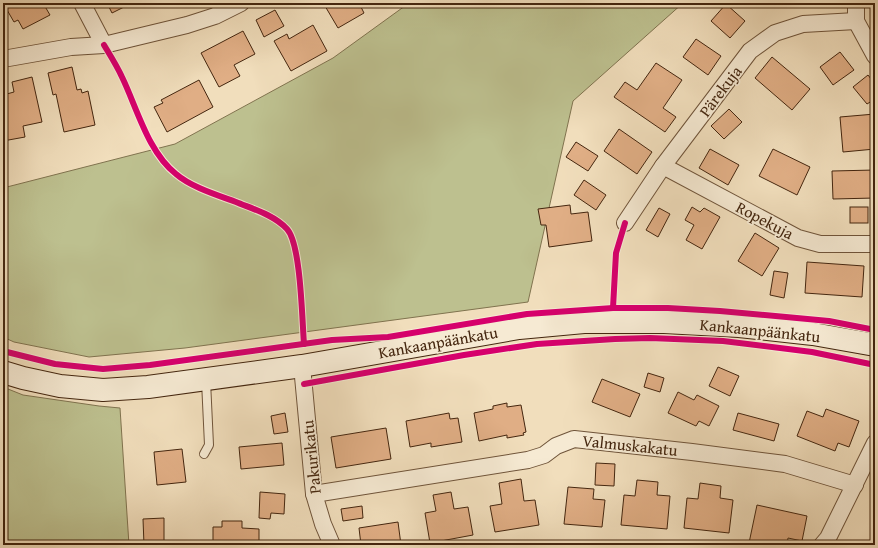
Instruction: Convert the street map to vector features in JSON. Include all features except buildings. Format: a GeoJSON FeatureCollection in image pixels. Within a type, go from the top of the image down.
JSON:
{"type":"FeatureCollection","features":[{"type":"Feature","properties":{"kind":"street"},"geometry":{"type":"LineString","coordinates":[[82,3],[104,45]]}},
{"type":"Feature","properties":{"kind":"street"},"geometry":{"type":"LineString","coordinates":[[3,60],[71,47],[104,45],[187,25],[214,16],[241,3]]}},
{"type":"Feature","properties":{"kind":"street"},"geometry":{"type":"LineString","coordinates":[[856,3],[856,21],[875,56]]}},
{"type":"Feature","properties":{"kind":"street","name":"Pärekuja"},"geometry":{"type":"LineString","coordinates":[[625,223],[663,166],[750,50],[775,33],[802,24],[856,21]]}},
{"type":"Feature","properties":{"kind":"street","name":"Ropekuja"},"geometry":{"type":"LineString","coordinates":[[663,166],[798,238],[820,244],[875,244]]}},
{"type":"Feature","properties":{"kind":"street","name":"Kankaanpäänkatu"},"geometry":{"type":"LineString","coordinates":[[3,372],[60,386],[103,390],[148,387],[302,366],[518,328],[584,322],[664,322],[739,326],[813,334],[875,344]]}},
{"type":"Feature","properties":{"kind":"street","name":"Pakurikatu"},"geometry":{"type":"LineString","coordinates":[[302,366],[314,494],[323,524],[332,545]]}},
{"type":"Feature","properties":{"kind":"street","name":"Valmuskakatu"},"geometry":{"type":"LineString","coordinates":[[314,494],[528,460],[544,455],[556,446],[574,439],[785,464],[855,485]]}},
{"type":"Feature","properties":{"kind":"street"},"geometry":{"type":"LineString","coordinates":[[822,545],[828,538],[875,443]]}},
{"type":"Feature","properties":{"kind":"lane"},"geometry":{"type":"LineString","coordinates":[[204,454],[209,446],[206,380]]}},
{"type":"Feature","properties":{"kind":"green space"},"geometry":{"type":"Polygon","coordinates":[[[409,3],[683,3],[573,101],[528,302],[185,348],[89,357],[14,342],[3,337],[3,188],[175,144],[333,58],[409,3]]]}},
{"type":"Feature","properties":{"kind":"green space"},"geometry":{"type":"Polygon","coordinates":[[[3,387],[23,395],[120,408],[129,545],[3,545],[3,387]]]}},
{"type":"Feature","properties":{"kind":"cycle path"},"geometry":{"type":"LineString","coordinates":[[104,45],[120,73],[144,129],[166,165],[189,183],[263,213],[276,220],[287,229],[292,237],[298,266],[304,344]]}},
{"type":"Feature","properties":{"kind":"cycle path"},"geometry":{"type":"LineString","coordinates":[[613,308],[616,253],[625,223]]}},
{"type":"Feature","properties":{"kind":"cycle path"},"geometry":{"type":"LineString","coordinates":[[3,351],[55,364],[103,369],[150,365],[332,340],[388,337],[527,314],[613,308],[668,308],[720,311],[829,321],[875,330]]}},
{"type":"Feature","properties":{"kind":"cycle path"},"geometry":{"type":"LineString","coordinates":[[304,384],[464,355],[537,344],[615,339],[650,338],[723,341],[812,352],[875,365]]}}]}
